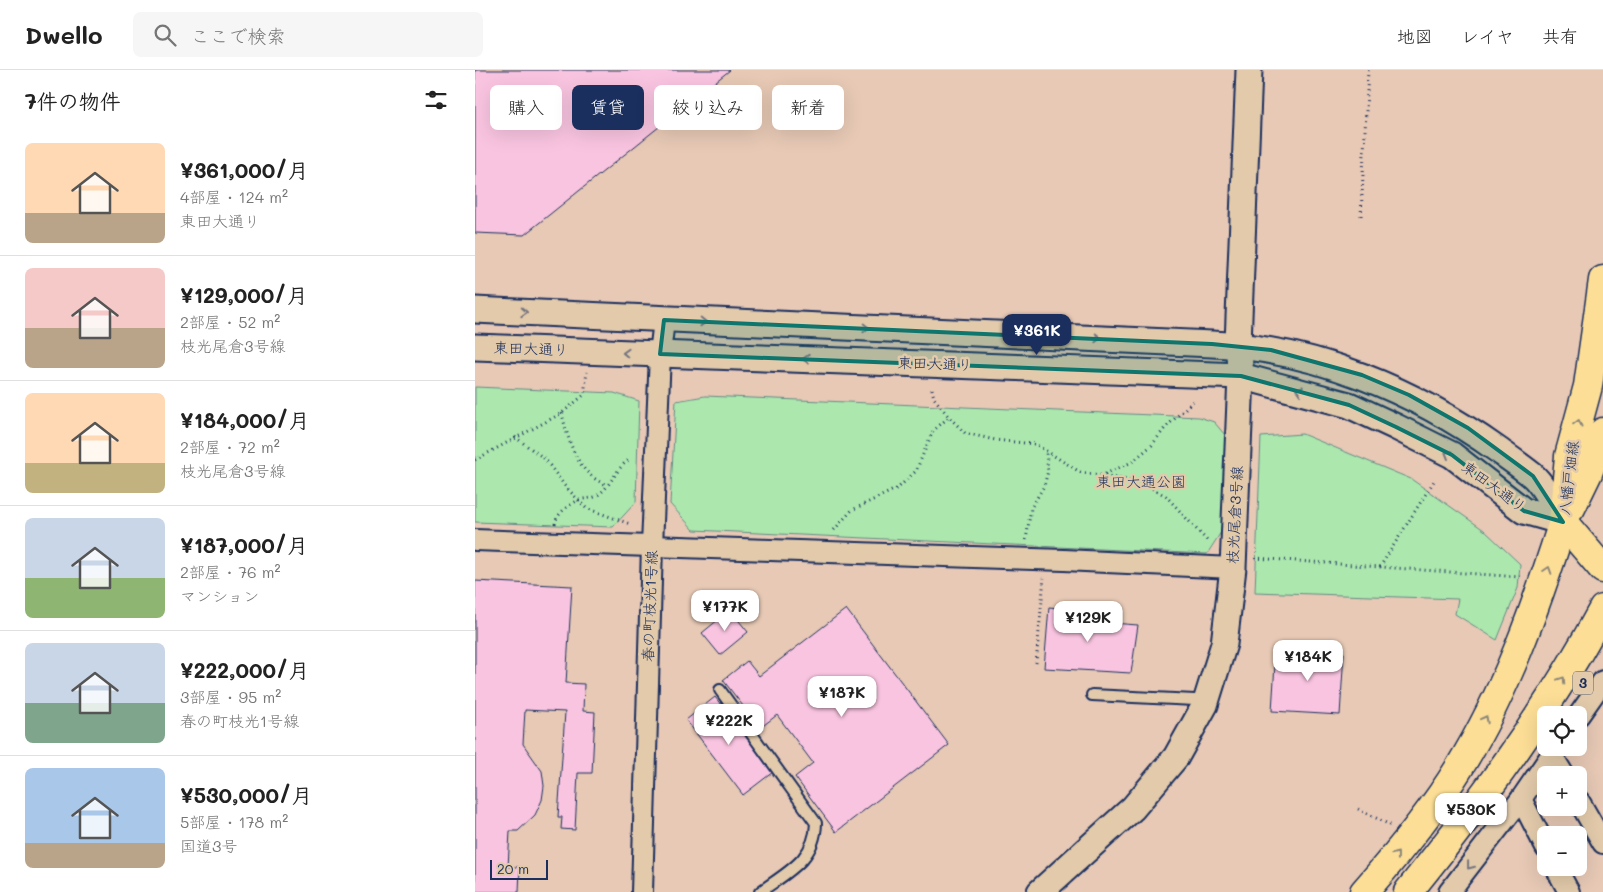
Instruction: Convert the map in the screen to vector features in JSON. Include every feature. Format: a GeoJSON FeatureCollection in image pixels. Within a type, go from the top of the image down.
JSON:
{"type":"FeatureCollection","features":[{"type":"Feature","properties":{"kind":"main road","name":"八幡戸畑線"},"geometry":{"type":"LineString","coordinates":[[1563,522],[1569,456],[1588,386],[1603,280]]}},
{"type":"Feature","properties":{"kind":"main road","name":"八幡戸畑線"},"geometry":{"type":"LineString","coordinates":[[1563,522],[1588,473],[1603,432]]}},
{"type":"Feature","properties":{"kind":"main road"},"geometry":{"type":"LineString","coordinates":[[1563,522],[1603,569]]}},
{"type":"Feature","properties":{"kind":"main road"},"geometry":{"type":"LineString","coordinates":[[1364,892],[1423,820],[1463,760],[1489,711],[1527,629],[1563,522]]}},
{"type":"Feature","properties":{"kind":"main road","name":"3"},"geometry":{"type":"LineString","coordinates":[[1431,892],[1575,662],[1603,609]]}},
{"type":"Feature","properties":{"kind":"main road","name":"3"},"geometry":{"type":"LineString","coordinates":[[1567,706],[1603,650]]}},
{"type":"Feature","properties":{"kind":"main road","name":"3"},"geometry":{"type":"LineString","coordinates":[[1408,892],[1541,756]]}},
{"type":"Feature","properties":{"kind":"street","name":"枝光尾倉3号線"},"geometry":{"type":"LineString","coordinates":[[1039,892],[1133,808],[1176,757],[1205,705],[1223,644],[1240,563],[1241,376],[1238,345],[1249,70]]}},
{"type":"Feature","properties":{"kind":"street","name":"東田大通り"},"geometry":{"type":"LineString","coordinates":[[475,310],[1238,345],[1296,355],[1362,375],[1409,396],[1467,428],[1533,476],[1563,522]]}},
{"type":"Feature","properties":{"kind":"street","name":"春の町枝光1号線"},"geometry":{"type":"LineString","coordinates":[[642,892],[652,546],[660,354],[664,320]]}},
{"type":"Feature","properties":{"kind":"street","name":"東田大通り"},"geometry":{"type":"LineString","coordinates":[[475,347],[1241,376],[1341,403],[1373,416],[1452,455],[1524,511],[1563,522]]}},
{"type":"Feature","properties":{"kind":"street"},"geometry":{"type":"LineString","coordinates":[[475,540],[1240,563]]}},
{"type":"Feature","properties":{"kind":"street"},"geometry":{"type":"LineString","coordinates":[[1585,706],[1603,681]]}},
{"type":"Feature","properties":{"kind":"street"},"geometry":{"type":"LineString","coordinates":[[1449,892],[1521,799],[1545,756]]}},
{"type":"Feature","properties":{"kind":"street"},"geometry":{"type":"LineString","coordinates":[[1521,799],[1537,830]]}},
{"type":"Feature","properties":{"kind":"street"},"geometry":{"type":"LineString","coordinates":[[1587,815],[1603,842]]}},
{"type":"Feature","properties":{"kind":"street"},"geometry":{"type":"LineString","coordinates":[[1560,876],[1569,892]]}},
{"type":"Feature","properties":{"kind":"lane"},"geometry":{"type":"LineString","coordinates":[[720,690],[816,823],[816,838],[809,852],[799,863],[760,892]]}},
{"type":"Feature","properties":{"kind":"lane"},"geometry":{"type":"LineString","coordinates":[[1092,695],[1195,700],[1205,705]]}},
{"type":"Feature","properties":{"kind":"path"},"geometry":{"type":"LineString","coordinates":[[1361,216],[1368,70]]}},
{"type":"Feature","properties":{"kind":"path"},"geometry":{"type":"LineString","coordinates":[[475,460],[562,413],[584,396],[587,372]]}},
{"type":"Feature","properties":{"kind":"path"},"geometry":{"type":"LineString","coordinates":[[932,388],[935,398],[949,417],[965,433],[995,440],[1035,444],[1079,472],[1105,474],[1139,481],[1166,496],[1209,543]]}},
{"type":"Feature","properties":{"kind":"path"},"geometry":{"type":"LineString","coordinates":[[1105,474],[1132,462],[1152,445],[1165,428],[1193,401]]}},
{"type":"Feature","properties":{"kind":"path"},"geometry":{"type":"LineString","coordinates":[[562,413],[569,444],[582,466],[596,482],[609,485]]}},
{"type":"Feature","properties":{"kind":"path"},"geometry":{"type":"LineString","coordinates":[[834,530],[852,510],[899,488],[916,471],[933,431],[949,417]]}},
{"type":"Feature","properties":{"kind":"path"},"geometry":{"type":"LineString","coordinates":[[515,437],[545,459],[586,508],[602,516],[630,524]]}},
{"type":"Feature","properties":{"kind":"path"},"geometry":{"type":"LineString","coordinates":[[1026,540],[1031,508],[1044,486],[1048,471],[1046,452]]}},
{"type":"Feature","properties":{"kind":"path"},"geometry":{"type":"LineString","coordinates":[[555,527],[554,522],[561,512],[579,500],[597,496],[609,485],[619,467],[630,460]]}},
{"type":"Feature","properties":{"kind":"path"},"geometry":{"type":"LineString","coordinates":[[1381,567],[1434,481]]}},
{"type":"Feature","properties":{"kind":"path"},"geometry":{"type":"LineString","coordinates":[[1240,563],[1381,567],[1529,578]]}},
{"type":"Feature","properties":{"kind":"path"},"geometry":{"type":"LineString","coordinates":[[1036,663],[1045,573]]}},
{"type":"Feature","properties":{"kind":"path"},"geometry":{"type":"LineString","coordinates":[[1358,809],[1393,826]]}},
{"type":"Feature","properties":{"kind":"highlighted area"},"geometry":{"type":"Polygon","coordinates":[[[664,320],[1212,344],[1271,350],[1362,375],[1409,395],[1468,428],[1533,476],[1563,522],[1524,511],[1452,455],[1349,405],[1241,376],[660,354],[664,320]]]}},
{"type":"Feature","properties":{"kind":"green space"},"geometry":{"type":"Polygon","coordinates":[[[475,387],[614,393],[639,401],[636,502],[613,527],[475,522],[475,387]]]}},
{"type":"Feature","properties":{"kind":"green space","name":"東田大通公園"},"geometry":{"type":"Polygon","coordinates":[[[705,396],[1199,417],[1214,422],[1225,435],[1223,529],[1207,554],[694,530],[670,504],[676,401],[705,396]]]}},
{"type":"Feature","properties":{"kind":"green space"},"geometry":{"type":"Polygon","coordinates":[[[1302,434],[1411,479],[1484,530],[1520,564],[1518,588],[1497,640],[1455,614],[1458,599],[1255,592],[1261,437],[1302,434]]]}},
{"type":"Feature","properties":{"kind":"building"},"geometry":{"type":"Polygon","coordinates":[[[475,70],[730,70],[711,85],[654,85],[655,130],[524,235],[475,233],[475,70]]]}},
{"type":"Feature","properties":{"kind":"building"},"geometry":{"type":"Polygon","coordinates":[[[475,581],[572,586],[566,683],[584,684],[583,711],[595,712],[592,773],[578,773],[575,830],[561,829],[562,817],[558,817],[565,712],[525,710],[523,744],[542,771],[544,786],[542,800],[535,815],[518,831],[510,831],[508,867],[520,867],[519,892],[475,892],[475,581]]]}},
{"type":"Feature","properties":{"kind":"building"},"geometry":{"type":"Polygon","coordinates":[[[1049,607],[1086,611],[1085,621],[1138,625],[1131,673],[1044,668],[1049,607]]]}},
{"type":"Feature","properties":{"kind":"building"},"geometry":{"type":"Polygon","coordinates":[[[846,609],[949,745],[836,832],[795,777],[813,763],[777,715],[760,728],[723,680],[747,661],[759,676],[846,609]]]}},
{"type":"Feature","properties":{"kind":"building"},"geometry":{"type":"Polygon","coordinates":[[[730,610],[748,632],[720,655],[702,633],[730,610]]]}},
{"type":"Feature","properties":{"kind":"building"},"geometry":{"type":"Polygon","coordinates":[[[1276,648],[1344,653],[1340,715],[1272,711],[1276,648]]]}},
{"type":"Feature","properties":{"kind":"building"},"geometry":{"type":"Polygon","coordinates":[[[715,697],[773,772],[743,795],[686,720],[715,697]]]}}]}
